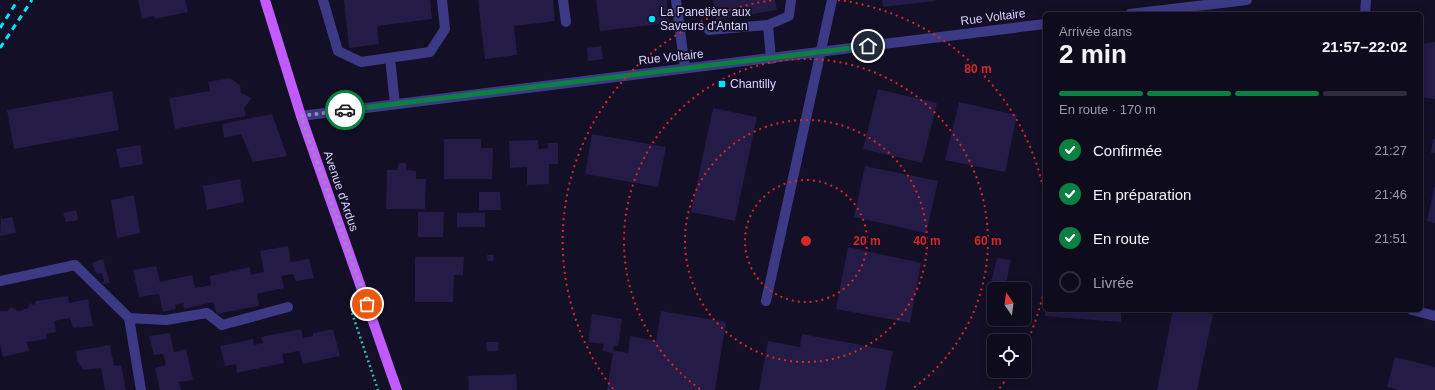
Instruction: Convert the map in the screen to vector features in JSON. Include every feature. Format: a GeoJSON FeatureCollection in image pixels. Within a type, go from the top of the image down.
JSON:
{"type":"FeatureCollection","features":[{"type":"Feature","properties":{"kind":"main road","name":"Avenue d'Ardus"},"geometry":{"type":"LineString","coordinates":[[266,0],[301,116],[397,390]]}},
{"type":"Feature","properties":{"kind":"street"},"geometry":{"type":"LineString","coordinates":[[323,0],[338,51],[361,62],[430,52],[444,29],[442,0]]}},
{"type":"Feature","properties":{"kind":"street"},"geometry":{"type":"LineString","coordinates":[[564,0],[566,22]]}},
{"type":"Feature","properties":{"kind":"street"},"geometry":{"type":"LineString","coordinates":[[676,0],[685,68]]}},
{"type":"Feature","properties":{"kind":"street"},"geometry":{"type":"LineString","coordinates":[[709,30],[768,25],[789,16],[791,0]]}},
{"type":"Feature","properties":{"kind":"street"},"geometry":{"type":"LineString","coordinates":[[766,301],[822,52],[832,0]]}},
{"type":"Feature","properties":{"kind":"street"},"geometry":{"type":"LineString","coordinates":[[1147,12],[1247,0]]}},
{"type":"Feature","properties":{"kind":"street"},"geometry":{"type":"LineString","coordinates":[[1365,12],[1366,0]]}},
{"type":"Feature","properties":{"kind":"street","name":"Rue Voltaire"},"geometry":{"type":"LineString","coordinates":[[301,116],[1043,24]]}},
{"type":"Feature","properties":{"kind":"street"},"geometry":{"type":"LineString","coordinates":[[768,25],[771,58]]}},
{"type":"Feature","properties":{"kind":"street"},"geometry":{"type":"LineString","coordinates":[[390,58],[395,104]]}},
{"type":"Feature","properties":{"kind":"street"},"geometry":{"type":"LineString","coordinates":[[0,281],[75,265],[129,318],[141,390]]}},
{"type":"Feature","properties":{"kind":"street"},"geometry":{"type":"LineString","coordinates":[[129,318],[166,320],[207,313],[222,325],[288,308]]}},
{"type":"Feature","properties":{"kind":"street"},"geometry":{"type":"LineString","coordinates":[[1420,312],[1435,316]]}},
{"type":"Feature","properties":{"kind":"building"},"geometry":{"type":"Polygon","coordinates":[[[138,0],[185,0],[188,12],[155,19],[154,16],[142,19],[138,0]]]}},
{"type":"Feature","properties":{"kind":"building"},"geometry":{"type":"Polygon","coordinates":[[[344,0],[430,0],[432,19],[377,26],[379,44],[349,48],[344,0]]]}},
{"type":"Feature","properties":{"kind":"building"},"geometry":{"type":"Polygon","coordinates":[[[478,0],[553,0],[555,21],[514,26],[517,55],[485,59],[478,0]]]}},
{"type":"Feature","properties":{"kind":"building"},"geometry":{"type":"Polygon","coordinates":[[[596,0],[667,0],[669,23],[600,31],[596,0]]]}},
{"type":"Feature","properties":{"kind":"building"},"geometry":{"type":"Polygon","coordinates":[[[713,0],[775,0],[777,10],[716,20],[713,0]]]}},
{"type":"Feature","properties":{"kind":"building"},"geometry":{"type":"Polygon","coordinates":[[[882,0],[935,0],[935,1],[883,7],[882,0]]]}},
{"type":"Feature","properties":{"kind":"building"},"geometry":{"type":"Polygon","coordinates":[[[1435,42],[1435,99],[1423,97],[1423,44],[1435,42]]]}},
{"type":"Feature","properties":{"kind":"building"},"geometry":{"type":"Polygon","coordinates":[[[601,46],[603,59],[588,61],[587,48],[601,46]]]}},
{"type":"Feature","properties":{"kind":"building"},"geometry":{"type":"Polygon","coordinates":[[[230,78],[240,85],[241,93],[252,98],[244,108],[246,116],[175,129],[169,98],[210,91],[208,82],[230,78]]]}},
{"type":"Feature","properties":{"kind":"building"},"geometry":{"type":"Polygon","coordinates":[[[878,89],[937,103],[922,163],[863,149],[878,89]]]}},
{"type":"Feature","properties":{"kind":"building"},"geometry":{"type":"Polygon","coordinates":[[[112,91],[119,130],[14,149],[7,110],[112,91]]]}},
{"type":"Feature","properties":{"kind":"building"},"geometry":{"type":"Polygon","coordinates":[[[959,102],[1017,115],[1005,172],[945,160],[959,102]]]}},
{"type":"Feature","properties":{"kind":"building"},"geometry":{"type":"Polygon","coordinates":[[[713,108],[757,117],[735,221],[691,212],[713,108]]]}},
{"type":"Feature","properties":{"kind":"building"},"geometry":{"type":"Polygon","coordinates":[[[272,114],[287,156],[253,162],[241,134],[224,138],[222,124],[272,114]]]}},
{"type":"Feature","properties":{"kind":"building"},"geometry":{"type":"Polygon","coordinates":[[[592,134],[666,147],[658,187],[585,174],[592,134]]]}},
{"type":"Feature","properties":{"kind":"building"},"geometry":{"type":"Polygon","coordinates":[[[444,139],[481,139],[481,148],[493,148],[492,179],[444,179],[444,139]]]}},
{"type":"Feature","properties":{"kind":"building"},"geometry":{"type":"Polygon","coordinates":[[[1433,139],[1435,139],[1435,153],[1431,153],[1433,139]]]}},
{"type":"Feature","properties":{"kind":"building"},"geometry":{"type":"Polygon","coordinates":[[[538,140],[539,149],[548,148],[548,143],[558,143],[558,164],[549,164],[549,184],[527,185],[527,167],[510,168],[509,141],[538,140]]]}},
{"type":"Feature","properties":{"kind":"building"},"geometry":{"type":"Polygon","coordinates":[[[140,145],[143,164],[120,168],[116,149],[140,145]]]}},
{"type":"Feature","properties":{"kind":"building"},"geometry":{"type":"Polygon","coordinates":[[[399,163],[406,163],[406,170],[416,171],[416,179],[426,179],[425,209],[386,209],[387,170],[397,170],[399,163]]]}},
{"type":"Feature","properties":{"kind":"building"},"geometry":{"type":"Polygon","coordinates":[[[865,166],[938,181],[926,233],[854,217],[865,166]]]}},
{"type":"Feature","properties":{"kind":"building"},"geometry":{"type":"Polygon","coordinates":[[[240,179],[244,202],[207,210],[203,186],[240,179]]]}},
{"type":"Feature","properties":{"kind":"building"},"geometry":{"type":"Polygon","coordinates":[[[1435,187],[1435,223],[1427,221],[1435,187]]]}},
{"type":"Feature","properties":{"kind":"building"},"geometry":{"type":"Polygon","coordinates":[[[479,192],[500,192],[501,210],[479,210],[479,192]]]}},
{"type":"Feature","properties":{"kind":"building"},"geometry":{"type":"Polygon","coordinates":[[[134,195],[140,233],[117,238],[111,200],[134,195]]]}},
{"type":"Feature","properties":{"kind":"building"},"geometry":{"type":"Polygon","coordinates":[[[76,210],[78,220],[66,222],[63,213],[76,210]]]}},
{"type":"Feature","properties":{"kind":"building"},"geometry":{"type":"Polygon","coordinates":[[[418,212],[444,212],[443,237],[418,237],[418,212]]]}},
{"type":"Feature","properties":{"kind":"building"},"geometry":{"type":"Polygon","coordinates":[[[457,213],[485,213],[485,227],[457,227],[457,213]]]}},
{"type":"Feature","properties":{"kind":"building"},"geometry":{"type":"Polygon","coordinates":[[[1,215],[2,219],[12,217],[16,233],[0,236],[1,215]]]}},
{"type":"Feature","properties":{"kind":"building"},"geometry":{"type":"Polygon","coordinates":[[[288,246],[291,262],[309,259],[314,278],[296,281],[293,274],[281,276],[284,288],[257,294],[259,306],[217,314],[213,302],[184,309],[183,303],[175,305],[176,309],[163,312],[159,294],[139,297],[133,270],[156,266],[160,282],[192,275],[195,288],[211,285],[210,276],[250,267],[251,275],[264,272],[260,251],[288,246]]]}},
{"type":"Feature","properties":{"kind":"building"},"geometry":{"type":"Polygon","coordinates":[[[848,247],[921,263],[910,323],[836,309],[848,247]]]}},
{"type":"Feature","properties":{"kind":"building"},"geometry":{"type":"Polygon","coordinates":[[[487,255],[494,255],[493,261],[488,261],[487,255]]]}},
{"type":"Feature","properties":{"kind":"building"},"geometry":{"type":"Polygon","coordinates":[[[415,257],[464,257],[463,275],[454,275],[453,302],[415,302],[415,257]]]}},
{"type":"Feature","properties":{"kind":"building"},"geometry":{"type":"Polygon","coordinates":[[[997,258],[1011,260],[1006,282],[991,282],[997,258]]]}},
{"type":"Feature","properties":{"kind":"building"},"geometry":{"type":"Polygon","coordinates":[[[103,259],[110,283],[102,284],[104,280],[102,273],[96,274],[92,263],[103,259]]]}},
{"type":"Feature","properties":{"kind":"building"},"geometry":{"type":"Polygon","coordinates":[[[68,296],[69,303],[88,299],[93,326],[73,328],[70,318],[54,321],[56,332],[46,334],[47,339],[27,342],[29,351],[3,357],[0,345],[0,311],[7,311],[11,307],[19,311],[28,308],[30,303],[34,305],[36,301],[68,296]]]}},
{"type":"Feature","properties":{"kind":"building"},"geometry":{"type":"Polygon","coordinates":[[[661,311],[726,322],[715,390],[607,390],[613,353],[602,351],[604,344],[588,342],[592,314],[622,319],[618,346],[614,346],[613,350],[628,353],[630,336],[656,341],[661,311]]]}},
{"type":"Feature","properties":{"kind":"building"},"geometry":{"type":"Polygon","coordinates":[[[1045,312],[1121,312],[1121,322],[1045,316],[1045,312]]]}},
{"type":"Feature","properties":{"kind":"building"},"geometry":{"type":"Polygon","coordinates":[[[1173,312],[1202,312],[1213,314],[1197,390],[1157,390],[1173,312]]]}},
{"type":"Feature","properties":{"kind":"building"},"geometry":{"type":"Polygon","coordinates":[[[301,329],[303,338],[313,336],[313,333],[333,329],[340,356],[303,364],[299,351],[282,354],[284,363],[237,373],[236,364],[225,366],[220,346],[253,339],[254,345],[263,343],[261,337],[301,329]]]}},
{"type":"Feature","properties":{"kind":"building"},"geometry":{"type":"Polygon","coordinates":[[[170,333],[174,352],[186,349],[193,380],[179,382],[181,390],[160,390],[155,368],[166,365],[163,354],[154,355],[149,336],[170,333]]]}},
{"type":"Feature","properties":{"kind":"building"},"geometry":{"type":"Polygon","coordinates":[[[802,334],[893,351],[885,390],[759,390],[768,341],[800,347],[802,334]]]}},
{"type":"Feature","properties":{"kind":"building"},"geometry":{"type":"Polygon","coordinates":[[[486,342],[499,342],[498,351],[487,351],[486,342]]]}},
{"type":"Feature","properties":{"kind":"building"},"geometry":{"type":"Polygon","coordinates":[[[110,345],[114,366],[121,365],[126,390],[105,390],[101,368],[84,370],[77,361],[76,351],[110,345]]]}},
{"type":"Feature","properties":{"kind":"building"},"geometry":{"type":"Polygon","coordinates":[[[1395,357],[1435,367],[1435,390],[1399,390],[1387,387],[1395,357]]]}},
{"type":"Feature","properties":{"kind":"building"},"geometry":{"type":"Polygon","coordinates":[[[516,374],[517,390],[469,390],[468,376],[516,374]]]}},
{"type":"Feature","properties":{"kind":"railway"},"geometry":{"type":"LineString","coordinates":[[0,28],[18,0]]}},
{"type":"Feature","properties":{"kind":"railway"},"geometry":{"type":"LineString","coordinates":[[0,48],[32,0]]}},
{"type":"Feature","properties":{"kind":"way so far"},"geometry":{"type":"LineString","coordinates":[[345,110],[301,116],[367,304]]}},
{"type":"Feature","properties":{"kind":"place","name":"La Panetière aux Saveurs d'Antan"},"geometry":{"type":"Point","coordinates":[652,19]}},
{"type":"Feature","properties":{"kind":"place","name":"Chantilly"},"geometry":{"type":"Point","coordinates":[722,84]}},
{"type":"Feature","properties":{"kind":"route"},"geometry":{"type":"LineString","coordinates":[[345,110],[868,46]]}}]}
